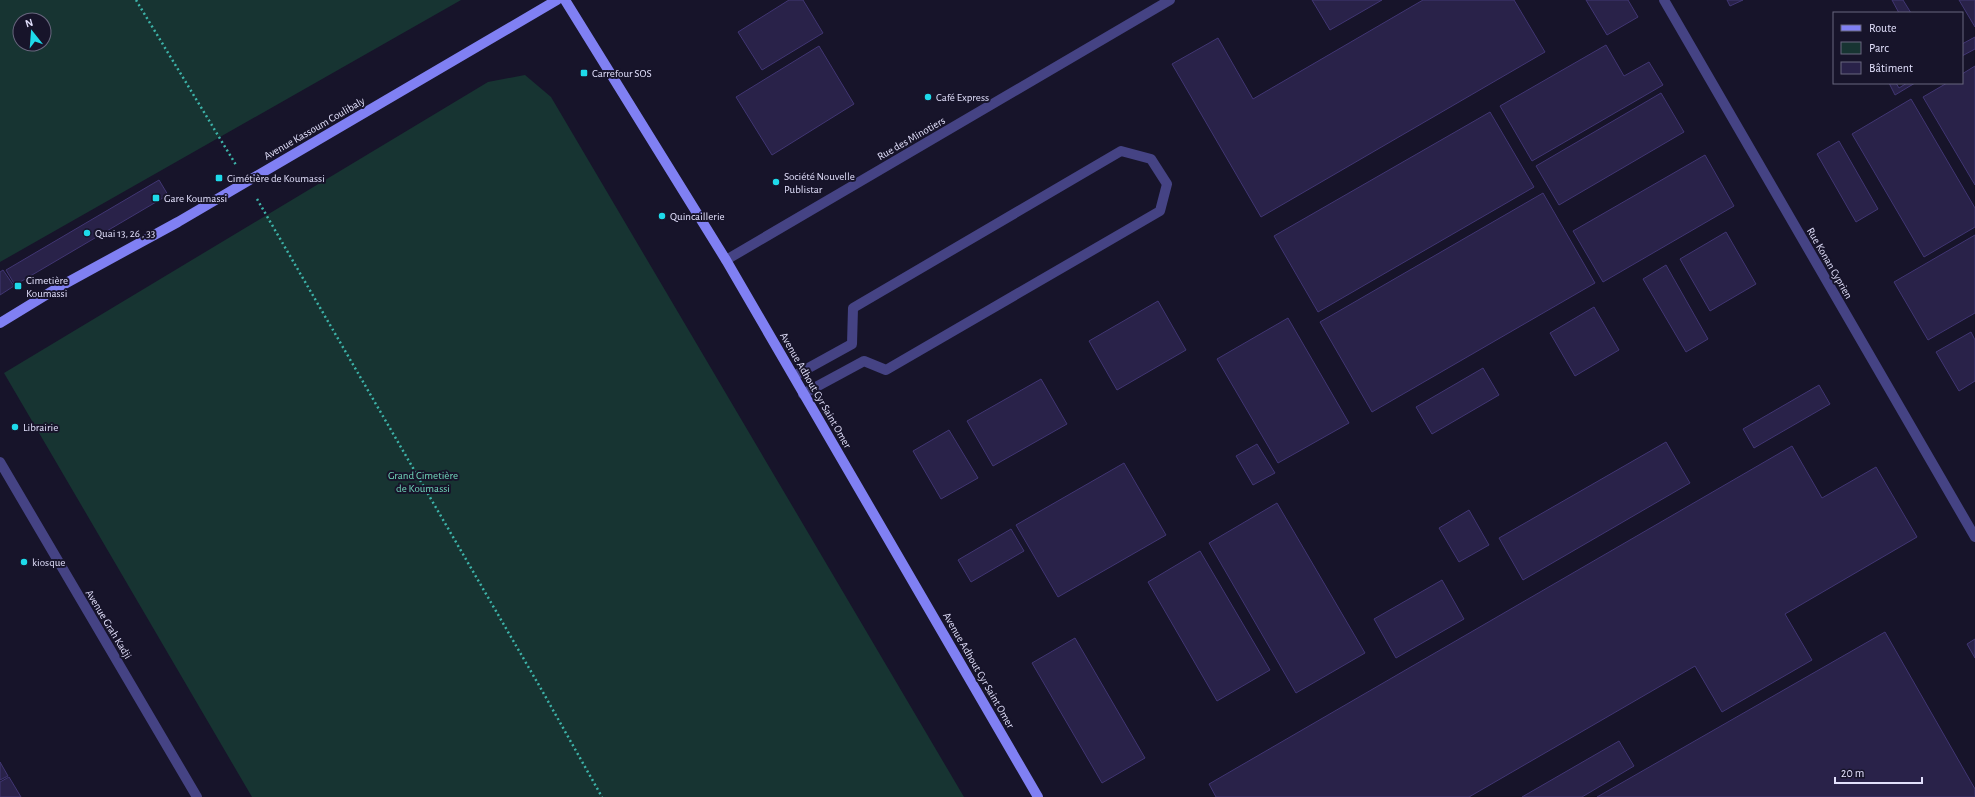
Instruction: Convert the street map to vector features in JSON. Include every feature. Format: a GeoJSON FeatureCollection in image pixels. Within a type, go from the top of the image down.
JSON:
{"type":"FeatureCollection","features":[{"type":"Feature","properties":{"kind":"street","name":"Avenue Kassoum Coulibaly"},"geometry":{"type":"LineString","coordinates":[[0,323],[58,287],[246,182],[557,0]]}},
{"type":"Feature","properties":{"kind":"street","name":"Avenue Adhout Cyr Saint Omer"},"geometry":{"type":"LineString","coordinates":[[565,0],[726,260],[1038,797]]}},
{"type":"Feature","properties":{"kind":"street","name":"Rue des Minotiers"},"geometry":{"type":"LineString","coordinates":[[726,260],[1170,0]]}},
{"type":"Feature","properties":{"kind":"street","name":"Rue Konan Cyprien"},"geometry":{"type":"LineString","coordinates":[[1664,0],[1975,537]]}},
{"type":"Feature","properties":{"kind":"street"},"geometry":{"type":"LineString","coordinates":[[794,376],[852,344],[853,308],[1121,151],[1151,159],[1166,184],[1160,211],[893,366],[886,370],[864,361],[804,394]]}},
{"type":"Feature","properties":{"kind":"street","name":"Avenue Grah Kadji"},"geometry":{"type":"LineString","coordinates":[[0,462],[197,797]]}},
{"type":"Feature","properties":{"kind":"path"},"geometry":{"type":"LineString","coordinates":[[136,0],[246,182],[528,666],[602,797]]}},
{"type":"Feature","properties":{"kind":"green space"},"geometry":{"type":"Polygon","coordinates":[[[0,0],[461,0],[0,262],[0,0]]]}},
{"type":"Feature","properties":{"kind":"green space","name":"Grand Cimetière de Koumassi"},"geometry":{"type":"Polygon","coordinates":[[[525,75],[551,97],[964,797],[252,797],[4,373],[488,82],[525,75]]]}},
{"type":"Feature","properties":{"kind":"building"},"geometry":{"type":"Polygon","coordinates":[[[789,0],[803,0],[823,33],[762,70],[738,32],[789,0]]]}},
{"type":"Feature","properties":{"kind":"building"},"geometry":{"type":"Polygon","coordinates":[[[1312,0],[1382,0],[1330,30],[1312,0]]]}},
{"type":"Feature","properties":{"kind":"building"},"geometry":{"type":"Polygon","coordinates":[[[1423,0],[1514,0],[1545,52],[1261,217],[1172,64],[1218,38],[1253,99],[1423,0]]]}},
{"type":"Feature","properties":{"kind":"building"},"geometry":{"type":"Polygon","coordinates":[[[1586,0],[1628,0],[1638,17],[1607,35],[1586,0]]]}},
{"type":"Feature","properties":{"kind":"building"},"geometry":{"type":"Polygon","coordinates":[[[1727,0],[1743,0],[1730,6],[1727,0]]]}},
{"type":"Feature","properties":{"kind":"building"},"geometry":{"type":"Polygon","coordinates":[[[1892,0],[1903,0],[1910,12],[1898,12],[1892,0]]]}},
{"type":"Feature","properties":{"kind":"building"},"geometry":{"type":"Polygon","coordinates":[[[1959,0],[1975,0],[1975,27],[1959,0]]]}},
{"type":"Feature","properties":{"kind":"building"},"geometry":{"type":"Polygon","coordinates":[[[1975,37],[1975,49],[1963,55],[1963,43],[1975,37]]]}},
{"type":"Feature","properties":{"kind":"building"},"geometry":{"type":"Polygon","coordinates":[[[1606,45],[1624,76],[1649,62],[1663,85],[1532,161],[1500,106],[1606,45]]]}},
{"type":"Feature","properties":{"kind":"building"},"geometry":{"type":"Polygon","coordinates":[[[819,46],[854,104],[772,155],[736,97],[819,46]]]}},
{"type":"Feature","properties":{"kind":"building"},"geometry":{"type":"Polygon","coordinates":[[[1975,66],[1975,185],[1923,97],[1945,84],[1963,84],[1963,73],[1975,66]]]}},
{"type":"Feature","properties":{"kind":"building"},"geometry":{"type":"Polygon","coordinates":[[[1890,84],[1897,84],[1899,88],[1905,84],[1913,84],[1895,95],[1890,84]]]}},
{"type":"Feature","properties":{"kind":"building"},"geometry":{"type":"Polygon","coordinates":[[[1661,93],[1684,132],[1559,205],[1536,166],[1661,93]]]}},
{"type":"Feature","properties":{"kind":"building"},"geometry":{"type":"Polygon","coordinates":[[[1911,99],[1975,208],[1975,227],[1924,257],[1852,134],[1911,99]]]}},
{"type":"Feature","properties":{"kind":"building"},"geometry":{"type":"Polygon","coordinates":[[[1490,112],[1534,187],[1318,312],[1274,236],[1490,112]]]}},
{"type":"Feature","properties":{"kind":"building"},"geometry":{"type":"Polygon","coordinates":[[[1839,141],[1878,209],[1856,222],[1817,154],[1839,141]]]}},
{"type":"Feature","properties":{"kind":"building"},"geometry":{"type":"Polygon","coordinates":[[[1705,155],[1734,206],[1603,282],[1573,231],[1705,155]]]}},
{"type":"Feature","properties":{"kind":"building","name":"Quai 13, 26 , 33"},"geometry":{"type":"Polygon","coordinates":[[[159,180],[168,195],[15,285],[6,270],[159,180]]]}},
{"type":"Feature","properties":{"kind":"building"},"geometry":{"type":"Polygon","coordinates":[[[1543,193],[1595,283],[1372,412],[1320,322],[1543,193]]]}},
{"type":"Feature","properties":{"kind":"building"},"geometry":{"type":"Polygon","coordinates":[[[1726,232],[1756,284],[1710,311],[1680,259],[1726,232]]]}},
{"type":"Feature","properties":{"kind":"building"},"geometry":{"type":"Polygon","coordinates":[[[1975,235],[1975,313],[1928,340],[1894,282],[1975,235]]]}},
{"type":"Feature","properties":{"kind":"building"},"geometry":{"type":"Polygon","coordinates":[[[1666,265],[1708,339],[1686,352],[1643,279],[1666,265]]]}},
{"type":"Feature","properties":{"kind":"building"},"geometry":{"type":"Polygon","coordinates":[[[3,270],[14,286],[0,295],[0,272],[3,270]]]}},
{"type":"Feature","properties":{"kind":"building"},"geometry":{"type":"Polygon","coordinates":[[[1158,301],[1186,350],[1117,390],[1089,341],[1158,301]]]}},
{"type":"Feature","properties":{"kind":"building"},"geometry":{"type":"Polygon","coordinates":[[[1594,307],[1619,350],[1575,376],[1550,333],[1594,307]]]}},
{"type":"Feature","properties":{"kind":"building"},"geometry":{"type":"Polygon","coordinates":[[[1288,318],[1349,423],[1278,463],[1217,359],[1288,318]]]}},
{"type":"Feature","properties":{"kind":"building"},"geometry":{"type":"Polygon","coordinates":[[[1971,332],[1975,340],[1975,381],[1959,391],[1936,352],[1971,332]]]}},
{"type":"Feature","properties":{"kind":"building"},"geometry":{"type":"Polygon","coordinates":[[[1483,368],[1499,395],[1432,434],[1416,407],[1483,368]]]}},
{"type":"Feature","properties":{"kind":"building"},"geometry":{"type":"Polygon","coordinates":[[[1041,379],[1067,424],[993,466],[967,421],[1041,379]]]}},
{"type":"Feature","properties":{"kind":"building"},"geometry":{"type":"Polygon","coordinates":[[[1819,385],[1830,404],[1754,448],[1743,429],[1819,385]]]}},
{"type":"Feature","properties":{"kind":"building"},"geometry":{"type":"Polygon","coordinates":[[[949,430],[978,478],[941,499],[913,451],[949,430]]]}},
{"type":"Feature","properties":{"kind":"building"},"geometry":{"type":"Polygon","coordinates":[[[1666,442],[1690,483],[1523,580],[1499,538],[1666,442]]]}},
{"type":"Feature","properties":{"kind":"building"},"geometry":{"type":"Polygon","coordinates":[[[1257,444],[1275,473],[1253,485],[1236,456],[1257,444]]]}},
{"type":"Feature","properties":{"kind":"building"},"geometry":{"type":"Polygon","coordinates":[[[1792,446],[1822,498],[1876,467],[1917,537],[1785,614],[1812,660],[1722,712],[1695,666],[1469,797],[1216,797],[1209,784],[1792,446]]]}},
{"type":"Feature","properties":{"kind":"building"},"geometry":{"type":"Polygon","coordinates":[[[1124,463],[1166,535],[1058,597],[1016,525],[1124,463]]]}},
{"type":"Feature","properties":{"kind":"building"},"geometry":{"type":"Polygon","coordinates":[[[1277,503],[1365,653],[1296,693],[1209,543],[1277,503]]]}},
{"type":"Feature","properties":{"kind":"building"},"geometry":{"type":"Polygon","coordinates":[[[1469,510],[1489,545],[1459,562],[1439,528],[1469,510]]]}},
{"type":"Feature","properties":{"kind":"building"},"geometry":{"type":"Polygon","coordinates":[[[1011,529],[1024,551],[971,582],[958,560],[1011,529]]]}},
{"type":"Feature","properties":{"kind":"building"},"geometry":{"type":"Polygon","coordinates":[[[1200,551],[1270,670],[1217,701],[1148,582],[1200,551]]]}},
{"type":"Feature","properties":{"kind":"building"},"geometry":{"type":"Polygon","coordinates":[[[1442,580],[1464,619],[1396,658],[1374,619],[1442,580]]]}},
{"type":"Feature","properties":{"kind":"building"},"geometry":{"type":"Polygon","coordinates":[[[1885,632],[1975,789],[1975,797],[1597,797],[1885,632]]]}},
{"type":"Feature","properties":{"kind":"building"},"geometry":{"type":"Polygon","coordinates":[[[1075,638],[1145,758],[1102,783],[1032,663],[1075,638]]]}},
{"type":"Feature","properties":{"kind":"building"},"geometry":{"type":"Polygon","coordinates":[[[1975,639],[1975,658],[1967,644],[1975,639]]]}},
{"type":"Feature","properties":{"kind":"building"},"geometry":{"type":"Polygon","coordinates":[[[1619,741],[1634,766],[1582,797],[1522,797],[1619,741]]]}},
{"type":"Feature","properties":{"kind":"building"},"geometry":{"type":"Polygon","coordinates":[[[0,762],[8,776],[0,780],[0,762]]]}},
{"type":"Feature","properties":{"kind":"building"},"geometry":{"type":"Polygon","coordinates":[[[9,777],[21,797],[0,797],[0,782],[9,777]]]}},
{"type":"Feature","properties":{"kind":"place","name":"Carrefour SOS"},"geometry":{"type":"Point","coordinates":[584,73]}},
{"type":"Feature","properties":{"kind":"place","name":"Café Express"},"geometry":{"type":"Point","coordinates":[928,97]}},
{"type":"Feature","properties":{"kind":"place","name":"Cimétière de Koumassi"},"geometry":{"type":"Point","coordinates":[219,178]}},
{"type":"Feature","properties":{"kind":"place","name":"Société Nouvelle Publistar"},"geometry":{"type":"Point","coordinates":[776,182]}},
{"type":"Feature","properties":{"kind":"place","name":"Gare Koumassi"},"geometry":{"type":"Point","coordinates":[156,198]}},
{"type":"Feature","properties":{"kind":"place","name":"Quincaillerie"},"geometry":{"type":"Point","coordinates":[662,216]}},
{"type":"Feature","properties":{"kind":"place","name":"Quai 13, 26 , 33"},"geometry":{"type":"Point","coordinates":[87,233]}},
{"type":"Feature","properties":{"kind":"place","name":"Cimetière Koumassi"},"geometry":{"type":"Point","coordinates":[18,286]}},
{"type":"Feature","properties":{"kind":"place","name":"Librairie"},"geometry":{"type":"Point","coordinates":[15,427]}},
{"type":"Feature","properties":{"kind":"place","name":"kiosque"},"geometry":{"type":"Point","coordinates":[24,562]}}]}
